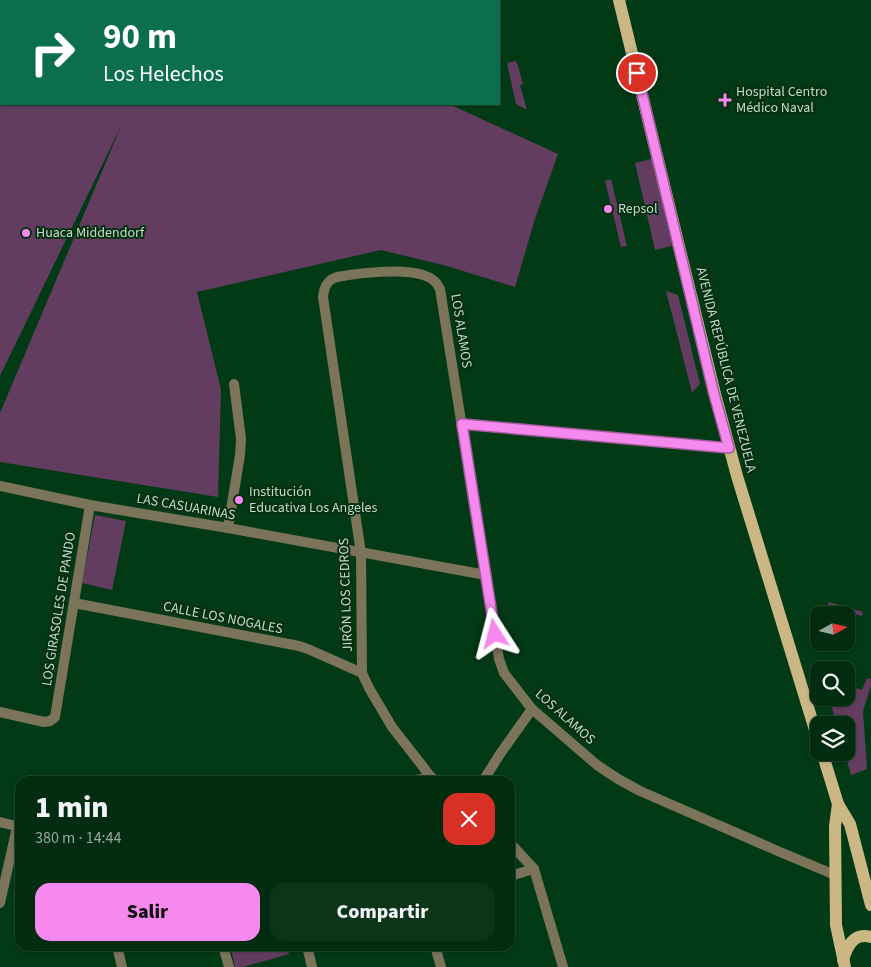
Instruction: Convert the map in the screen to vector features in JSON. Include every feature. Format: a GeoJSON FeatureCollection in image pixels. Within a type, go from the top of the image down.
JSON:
{"type":"FeatureCollection","features":[{"type":"Feature","properties":{"kind":"main road","name":"AVENIDA REPÚBLICA DE VENEZUELA"},"geometry":{"type":"LineString","coordinates":[[620,0],[714,394],[811,716]]}},
{"type":"Feature","properties":{"kind":"main road"},"geometry":{"type":"LineString","coordinates":[[825,761],[838,804],[850,824],[871,905]]}},
{"type":"Feature","properties":{"kind":"main road"},"geometry":{"type":"LineString","coordinates":[[838,804],[834,826],[836,925],[844,963]]}},
{"type":"Feature","properties":{"kind":"main road"},"geometry":{"type":"LineString","coordinates":[[844,963],[846,950],[850,942],[857,937],[866,935],[871,937]]}},
{"type":"Feature","properties":{"kind":"street","name":"LOS ALAMOS"},"geometry":{"type":"LineString","coordinates":[[323,297],[324,289],[328,282],[333,278],[343,276],[396,272],[414,273],[432,279],[439,286],[500,664],[504,673],[532,709],[598,765],[618,779],[640,791],[835,875]]}},
{"type":"Feature","properties":{"kind":"street","name":"JIRÓN LOS CEDROS"},"geometry":{"type":"LineString","coordinates":[[323,297],[361,553],[362,674],[392,727],[431,776]]}},
{"type":"Feature","properties":{"kind":"street"},"geometry":{"type":"LineString","coordinates":[[228,528],[241,439],[234,384]]}},
{"type":"Feature","properties":{"kind":"street"},"geometry":{"type":"LineString","coordinates":[[462,424],[729,448]]}},
{"type":"Feature","properties":{"kind":"street","name":"LAS CASUARINAS"},"geometry":{"type":"LineString","coordinates":[[0,486],[90,505],[486,575]]}},
{"type":"Feature","properties":{"kind":"street","name":"LOS GIRASOLES DE PANDO"},"geometry":{"type":"LineString","coordinates":[[0,712],[44,722],[50,721],[55,717],[90,505]]}},
{"type":"Feature","properties":{"kind":"street","name":"CALLE LOS NOGALES"},"geometry":{"type":"LineString","coordinates":[[74,604],[299,646],[362,674]]}},
{"type":"Feature","properties":{"kind":"street"},"geometry":{"type":"LineString","coordinates":[[486,776],[532,709]]}},
{"type":"Feature","properties":{"kind":"street"},"geometry":{"type":"LineString","coordinates":[[0,822],[15,826]]}},
{"type":"Feature","properties":{"kind":"street"},"geometry":{"type":"LineString","coordinates":[[0,903],[15,840]]}},
{"type":"Feature","properties":{"kind":"street"},"geometry":{"type":"LineString","coordinates":[[515,848],[534,869],[563,967]]}},
{"type":"Feature","properties":{"kind":"street"},"geometry":{"type":"LineString","coordinates":[[515,875],[534,869]]}},
{"type":"Feature","properties":{"kind":"street"},"geometry":{"type":"LineString","coordinates":[[118,951],[122,967]]}},
{"type":"Feature","properties":{"kind":"street"},"geometry":{"type":"LineString","coordinates":[[224,951],[229,967]]}},
{"type":"Feature","properties":{"kind":"street"},"geometry":{"type":"LineString","coordinates":[[308,951],[312,967]]}},
{"type":"Feature","properties":{"kind":"street"},"geometry":{"type":"LineString","coordinates":[[436,951],[441,967]]}},
{"type":"Feature","properties":{"kind":"shaded area"},"geometry":{"type":"Polygon","coordinates":[[[516,61],[523,84],[520,85],[527,110],[516,104],[507,63],[516,61]]]}},
{"type":"Feature","properties":{"kind":"shaded area"},"geometry":{"type":"Polygon","coordinates":[[[0,105],[451,105],[558,154],[535,219],[515,287],[447,266],[381,250],[197,292],[221,390],[218,497],[0,462],[0,413],[122,124],[0,376],[0,105]]]}},
{"type":"Feature","properties":{"kind":"shaded area"},"geometry":{"type":"Polygon","coordinates":[[[652,159],[672,246],[655,250],[635,163],[652,159]]]}},
{"type":"Feature","properties":{"kind":"shaded area"},"geometry":{"type":"Polygon","coordinates":[[[611,179],[627,246],[621,247],[605,181],[611,179]]]}},
{"type":"Feature","properties":{"kind":"shaded area"},"geometry":{"type":"Polygon","coordinates":[[[666,291],[678,295],[700,384],[692,393],[666,291]]]}},
{"type":"Feature","properties":{"kind":"shaded area"},"geometry":{"type":"Polygon","coordinates":[[[95,515],[126,521],[112,590],[82,583],[95,515]]]}},
{"type":"Feature","properties":{"kind":"shaded area"},"geometry":{"type":"Polygon","coordinates":[[[829,602],[843,606],[827,606],[829,602]]]}},
{"type":"Feature","properties":{"kind":"shaded area"},"geometry":{"type":"Polygon","coordinates":[[[855,610],[863,612],[862,616],[855,614],[855,610]]]}},
{"type":"Feature","properties":{"kind":"shaded area"},"geometry":{"type":"Polygon","coordinates":[[[867,678],[871,679],[871,686],[863,711],[867,769],[851,775],[847,761],[855,761],[855,716],[834,716],[831,706],[855,706],[855,688],[862,690],[867,678]]]}},
{"type":"Feature","properties":{"kind":"shaded area"},"geometry":{"type":"Polygon","coordinates":[[[231,951],[288,951],[289,954],[243,967],[235,967],[231,951]]]}},
{"type":"Feature","properties":{"kind":"place","name":"Hospital Centro Médico Naval"},"geometry":{"type":"Point","coordinates":[725,100]}},
{"type":"Feature","properties":{"kind":"place","name":"Repsol"},"geometry":{"type":"Point","coordinates":[608,209]}},
{"type":"Feature","properties":{"kind":"place","name":"Huaca Middendorf"},"geometry":{"type":"Point","coordinates":[26,233]}},
{"type":"Feature","properties":{"kind":"place","name":"Institución Educativa Los Angeles"},"geometry":{"type":"Point","coordinates":[239,500]}},
{"type":"Feature","properties":{"kind":"route"},"geometry":{"type":"LineString","coordinates":[[495,634],[462,424],[729,448],[714,394],[637,73]]}}]}
